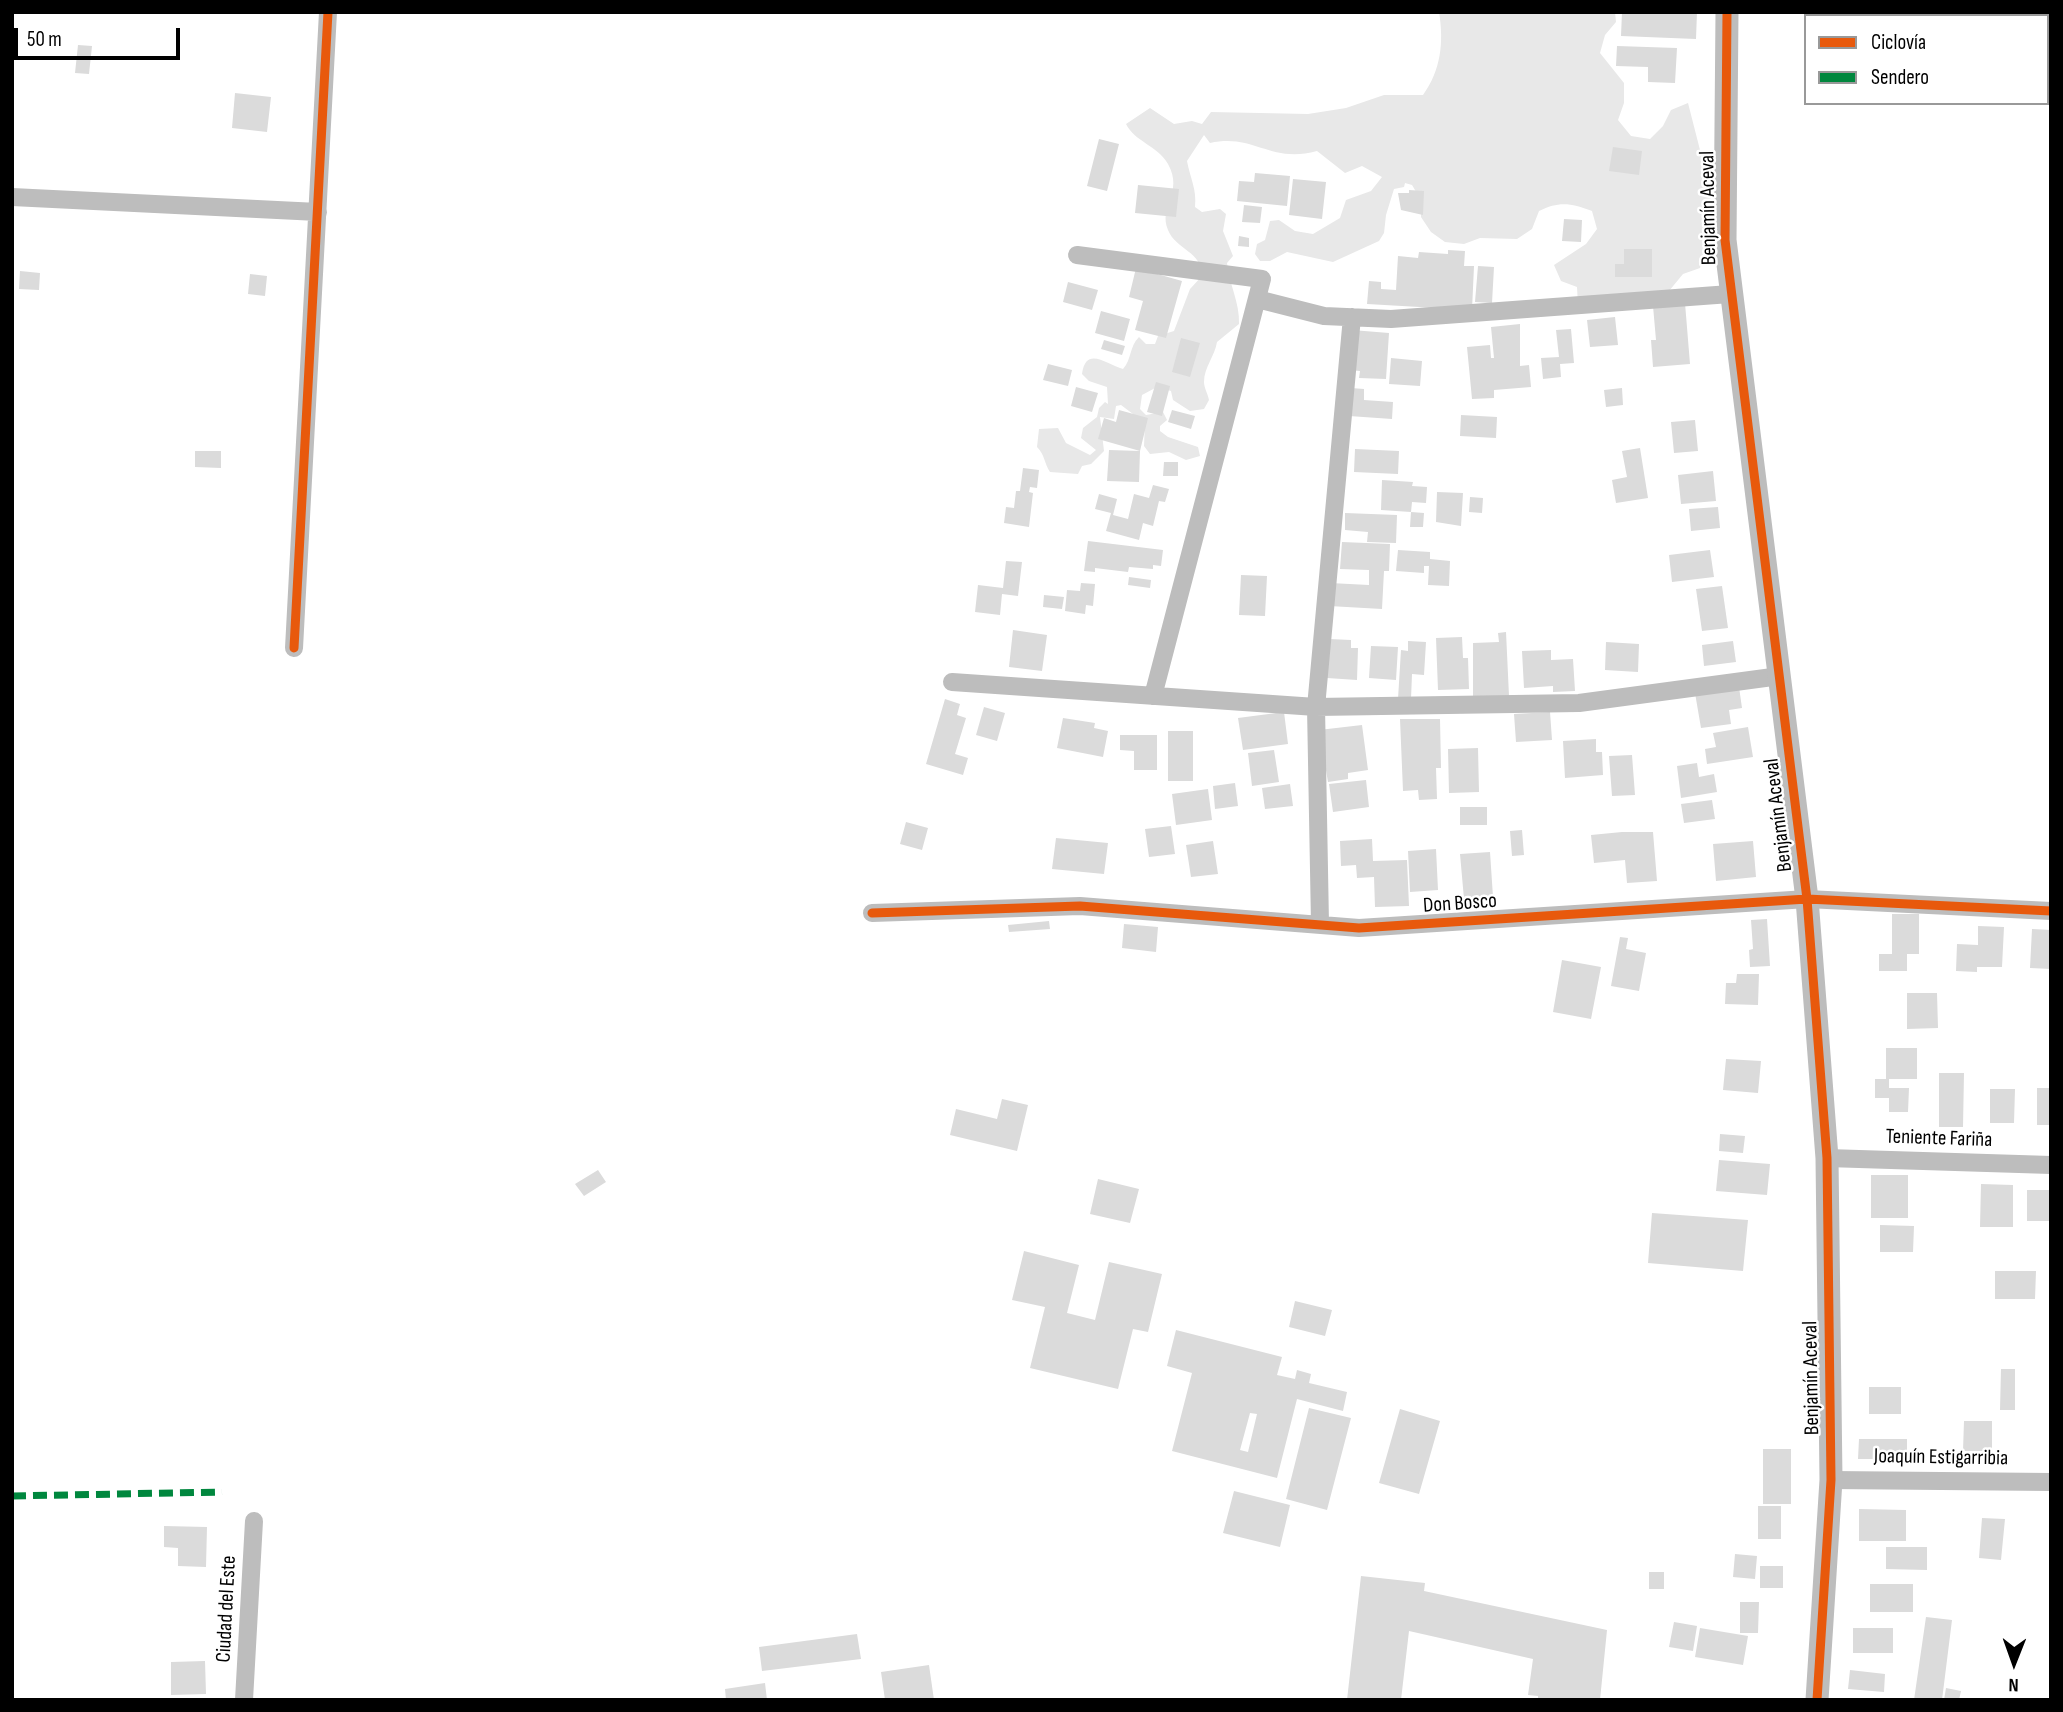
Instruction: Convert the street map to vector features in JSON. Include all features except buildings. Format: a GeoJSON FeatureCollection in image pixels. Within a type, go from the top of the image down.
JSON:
{"type":"FeatureCollection","features":[{"type":"Feature","properties":{"kind":"street"},"geometry":{"type":"LineString","coordinates":[[294,649],[328,12]]}},
{"type":"Feature","properties":{"kind":"street","name":"Benjamín Aceval"},"geometry":{"type":"LineString","coordinates":[[1727,12],[1725,240],[1807,899],[1827,1158],[1831,1480],[1817,1700]]}},
{"type":"Feature","properties":{"kind":"street"},"geometry":{"type":"LineString","coordinates":[[12,197],[318,212]]}},
{"type":"Feature","properties":{"kind":"street"},"geometry":{"type":"LineString","coordinates":[[1077,255],[1262,279],[1153,696]]}},
{"type":"Feature","properties":{"kind":"street"},"geometry":{"type":"LineString","coordinates":[[1257,299],[1324,316],[1391,319],[1730,294]]}},
{"type":"Feature","properties":{"kind":"street"},"geometry":{"type":"LineString","coordinates":[[1320,924],[1316,706],[1352,317]]}},
{"type":"Feature","properties":{"kind":"street"},"geometry":{"type":"LineString","coordinates":[[951,682],[1316,706],[1579,703],[1780,676]]}},
{"type":"Feature","properties":{"kind":"street","name":"Don Bosco"},"geometry":{"type":"LineString","coordinates":[[872,913],[1080,906],[1359,928],[1807,899],[2051,911]]}},
{"type":"Feature","properties":{"kind":"street","name":"Teniente Fariña"},"geometry":{"type":"LineString","coordinates":[[1827,1158],[2051,1165]]}},
{"type":"Feature","properties":{"kind":"street","name":"Joaquín Estigarribia"},"geometry":{"type":"LineString","coordinates":[[1831,1480],[2051,1482]]}},
{"type":"Feature","properties":{"kind":"street","name":"Ciudad del Este"},"geometry":{"type":"LineString","coordinates":[[244,1700],[254,1521]]}},
{"type":"Feature","properties":{"kind":"shaded area"},"geometry":{"type":"Polygon","coordinates":[[[1439,12],[1615,12],[1616,22],[1605,35],[1600,53],[1624,83],[1624,103],[1618,120],[1631,136],[1650,139],[1663,126],[1671,110],[1688,103],[1711,193],[1709,232],[1700,268],[1683,274],[1669,291],[1578,305],[1577,287],[1561,281],[1554,265],[1586,244],[1597,229],[1592,211],[1559,204],[1539,211],[1532,229],[1517,239],[1480,238],[1464,244],[1445,242],[1431,232],[1421,217],[1421,200],[1412,185],[1405,183],[1404,187],[1394,189],[1384,233],[1379,241],[1333,262],[1287,252],[1270,261],[1260,261],[1255,254],[1257,244],[1265,240],[1270,221],[1279,220],[1295,231],[1313,234],[1340,218],[1346,200],[1371,191],[1382,177],[1362,166],[1345,173],[1317,151],[1287,154],[1239,142],[1210,143],[1204,135],[1187,161],[1195,207],[1202,212],[1220,209],[1226,214],[1223,231],[1233,256],[1227,263],[1239,324],[1217,342],[1204,377],[1209,400],[1204,409],[1190,411],[1173,400],[1171,391],[1157,387],[1142,395],[1140,409],[1146,415],[1163,412],[1167,420],[1160,426],[1160,431],[1168,437],[1198,447],[1200,456],[1186,460],[1169,452],[1150,454],[1144,446],[1145,423],[1121,405],[1116,406],[1114,419],[1100,417],[1104,451],[1091,464],[1082,466],[1078,474],[1050,472],[1037,447],[1039,429],[1058,428],[1066,443],[1090,455],[1096,450],[1081,438],[1083,428],[1097,417],[1099,408],[1105,402],[1108,404],[1107,387],[1089,381],[1082,374],[1084,365],[1088,360],[1098,359],[1123,369],[1139,337],[1146,344],[1155,344],[1158,336],[1174,331],[1190,289],[1202,276],[1198,261],[1168,230],[1166,214],[1173,183],[1168,164],[1126,124],[1150,108],[1174,124],[1192,121],[1202,124],[1211,112],[1308,114],[1346,108],[1384,95],[1423,95],[1434,76],[1440,55],[1439,12]]]}},
{"type":"Feature","properties":{"kind":"marked path"},"geometry":{"type":"LineString","coordinates":[[12,1496],[222,1492]]}},
{"type":"Feature","properties":{"kind":"cycle path"},"geometry":{"type":"LineString","coordinates":[[294,648],[328,12]]}},
{"type":"Feature","properties":{"kind":"cycle path"},"geometry":{"type":"LineString","coordinates":[[1727,12],[1725,240],[1807,899],[1827,1158],[1831,1480],[1817,1700]]}},
{"type":"Feature","properties":{"kind":"cycle path"},"geometry":{"type":"LineString","coordinates":[[872,913],[1080,906],[1359,928],[1807,899],[2051,911]]}}]}
